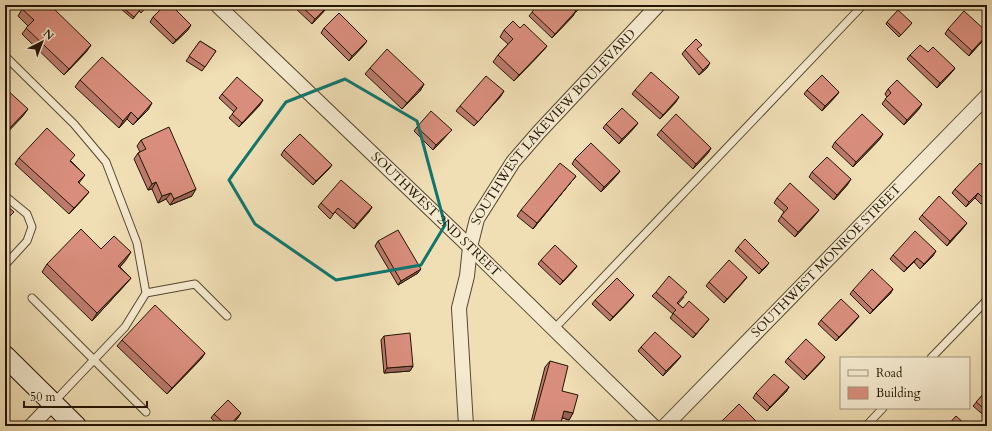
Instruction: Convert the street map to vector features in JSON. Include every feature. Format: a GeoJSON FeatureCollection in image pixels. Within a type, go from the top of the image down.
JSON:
{"type":"FeatureCollection","features":[{"type":"Feature","properties":{"kind":"main road"},"geometry":{"type":"LineString","coordinates":[[5,356],[76,426]]}},
{"type":"Feature","properties":{"kind":"street","name":"SOUTHWEST 2ND STREET"},"geometry":{"type":"LineString","coordinates":[[217,5],[554,328],[653,426]]}},
{"type":"Feature","properties":{"kind":"street","name":"SOUTHWEST LAKEVIEW BOULEVARD"},"geometry":{"type":"LineString","coordinates":[[466,426],[459,308],[467,276],[470,247],[477,219],[513,162],[538,132],[658,5]]}},
{"type":"Feature","properties":{"kind":"street","name":"SOUTHWEST MONROE STREET"},"geometry":{"type":"LineString","coordinates":[[665,426],[987,96]]}},
{"type":"Feature","properties":{"kind":"street"},"geometry":{"type":"LineString","coordinates":[[31,426],[53,403]]}},
{"type":"Feature","properties":{"kind":"lane"},"geometry":{"type":"LineString","coordinates":[[554,328],[863,5]]}},
{"type":"Feature","properties":{"kind":"lane"},"geometry":{"type":"LineString","coordinates":[[5,56],[74,124],[106,162],[137,243],[146,293],[125,327],[53,403]]}},
{"type":"Feature","properties":{"kind":"lane"},"geometry":{"type":"LineString","coordinates":[[5,196],[27,214],[32,227],[27,241],[5,265]]}},
{"type":"Feature","properties":{"kind":"lane"},"geometry":{"type":"LineString","coordinates":[[146,293],[195,284],[227,316]]}},
{"type":"Feature","properties":{"kind":"lane"},"geometry":{"type":"LineString","coordinates":[[32,298],[146,412]]}},
{"type":"Feature","properties":{"kind":"lane"},"geometry":{"type":"LineString","coordinates":[[932,357],[987,300]]}},
{"type":"Feature","properties":{"kind":"lane"},"geometry":{"type":"LineString","coordinates":[[866,426],[882,409]]}},
{"type":"Feature","properties":{"kind":"highlighted area"},"geometry":{"type":"Polygon","coordinates":[[[345,79],[417,121],[445,225],[421,265],[336,280],[255,224],[229,180],[286,102],[345,79]]]}},
{"type":"Feature","properties":{"kind":"building"},"geometry":{"type":"Polygon","coordinates":[[[27,5],[50,5],[91,45],[69,69],[26,28],[34,20],[22,9],[27,5]]]}},
{"type":"Feature","properties":{"kind":"building"},"geometry":{"type":"Polygon","coordinates":[[[124,5],[135,5],[140,10],[134,17],[122,7],[124,5]]]}},
{"type":"Feature","properties":{"kind":"building"},"geometry":{"type":"Polygon","coordinates":[[[140,5],[147,5],[144,8],[140,5]]]}},
{"type":"Feature","properties":{"kind":"building"},"geometry":{"type":"Polygon","coordinates":[[[165,5],[171,5],[191,25],[176,40],[153,17],[165,5]]]}},
{"type":"Feature","properties":{"kind":"building"},"geometry":{"type":"Polygon","coordinates":[[[300,5],[329,5],[315,19],[300,5]]]}},
{"type":"Feature","properties":{"kind":"building"},"geometry":{"type":"Polygon","coordinates":[[[538,5],[569,5],[576,11],[555,34],[532,12],[538,5]]]}},
{"type":"Feature","properties":{"kind":"building"},"geometry":{"type":"Polygon","coordinates":[[[898,10],[912,23],[901,35],[887,22],[898,10]]]}},
{"type":"Feature","properties":{"kind":"building"},"geometry":{"type":"Polygon","coordinates":[[[964,11],[987,32],[987,35],[972,51],[948,29],[964,11]]]}},
{"type":"Feature","properties":{"kind":"building"},"geometry":{"type":"Polygon","coordinates":[[[339,13],[367,41],[352,56],[324,28],[339,13]]]}},
{"type":"Feature","properties":{"kind":"building"},"geometry":{"type":"Polygon","coordinates":[[[513,21],[520,28],[524,24],[547,46],[519,75],[498,55],[513,39],[504,30],[513,21]]]}},
{"type":"Feature","properties":{"kind":"building"},"geometry":{"type":"Polygon","coordinates":[[[696,39],[702,45],[697,49],[710,63],[703,70],[685,50],[696,39]]]}},
{"type":"Feature","properties":{"kind":"building"},"geometry":{"type":"Polygon","coordinates":[[[200,41],[216,51],[205,67],[189,56],[200,41]]]}},
{"type":"Feature","properties":{"kind":"building"},"geometry":{"type":"Polygon","coordinates":[[[920,45],[928,52],[933,47],[955,68],[940,83],[910,55],[920,45]]]}},
{"type":"Feature","properties":{"kind":"building"},"geometry":{"type":"Polygon","coordinates":[[[387,49],[424,84],[407,103],[370,68],[387,49]]]}},
{"type":"Feature","properties":{"kind":"building"},"geometry":{"type":"Polygon","coordinates":[[[102,57],[152,103],[138,119],[131,112],[123,121],[80,80],[102,57]]]}},
{"type":"Feature","properties":{"kind":"building"},"geometry":{"type":"Polygon","coordinates":[[[651,72],[679,97],[663,115],[635,90],[651,72]]]}},
{"type":"Feature","properties":{"kind":"building"},"geometry":{"type":"Polygon","coordinates":[[[822,75],[839,92],[825,106],[807,90],[822,75]]]}},
{"type":"Feature","properties":{"kind":"building"},"geometry":{"type":"Polygon","coordinates":[[[486,76],[504,91],[478,122],[460,106],[486,76]]]}},
{"type":"Feature","properties":{"kind":"building"},"geometry":{"type":"Polygon","coordinates":[[[237,77],[263,100],[242,123],[232,114],[237,108],[222,94],[237,77]]]}},
{"type":"Feature","properties":{"kind":"building"},"geometry":{"type":"Polygon","coordinates":[[[897,80],[922,104],[907,120],[885,99],[891,93],[888,89],[897,80]]]}},
{"type":"Feature","properties":{"kind":"building"},"geometry":{"type":"Polygon","coordinates":[[[5,88],[28,109],[5,133],[5,88]]]}},
{"type":"Feature","properties":{"kind":"building"},"geometry":{"type":"Polygon","coordinates":[[[622,108],[638,123],[622,139],[606,124],[622,108]]]}},
{"type":"Feature","properties":{"kind":"building"},"geometry":{"type":"Polygon","coordinates":[[[431,111],[452,130],[436,145],[417,127],[431,111]]]}},
{"type":"Feature","properties":{"kind":"building"},"geometry":{"type":"Polygon","coordinates":[[[676,114],[711,148],[696,164],[661,130],[676,114]]]}},
{"type":"Feature","properties":{"kind":"building"},"geometry":{"type":"Polygon","coordinates":[[[862,114],[883,134],[856,162],[835,142],[862,114]]]}},
{"type":"Feature","properties":{"kind":"building"},"geometry":{"type":"Polygon","coordinates":[[[169,127],[196,189],[174,199],[171,193],[162,196],[156,182],[152,184],[138,153],[146,149],[141,140],[169,127]]]}},
{"type":"Feature","properties":{"kind":"building"},"geometry":{"type":"Polygon","coordinates":[[[47,128],[75,155],[70,161],[85,175],[78,182],[89,192],[74,208],[19,158],[47,128]]]}},
{"type":"Feature","properties":{"kind":"building"},"geometry":{"type":"Polygon","coordinates":[[[300,134],[332,165],[316,181],[284,150],[300,134]]]}},
{"type":"Feature","properties":{"kind":"building"},"geometry":{"type":"Polygon","coordinates":[[[591,143],[620,171],[604,187],[575,159],[591,143]]]}},
{"type":"Feature","properties":{"kind":"building"},"geometry":{"type":"Polygon","coordinates":[[[827,157],[851,179],[837,195],[812,172],[827,157]]]}},
{"type":"Feature","properties":{"kind":"building"},"geometry":{"type":"Polygon","coordinates":[[[560,163],[576,176],[537,223],[521,210],[560,163]]]}},
{"type":"Feature","properties":{"kind":"building"},"geometry":{"type":"Polygon","coordinates":[[[980,163],[987,170],[987,197],[985,200],[978,193],[969,202],[955,189],[980,163]]]}},
{"type":"Feature","properties":{"kind":"building"},"geometry":{"type":"Polygon","coordinates":[[[341,180],[372,207],[357,224],[338,208],[333,214],[321,203],[341,180]]]}},
{"type":"Feature","properties":{"kind":"building"},"geometry":{"type":"Polygon","coordinates":[[[790,183],[819,210],[798,232],[781,216],[788,208],[777,198],[790,183]]]}},
{"type":"Feature","properties":{"kind":"building"},"geometry":{"type":"Polygon","coordinates":[[[939,196],[967,223],[950,241],[922,215],[939,196]]]}},
{"type":"Feature","properties":{"kind":"building"},"geometry":{"type":"Polygon","coordinates":[[[5,204],[14,212],[5,221],[5,204]]]}},
{"type":"Feature","properties":{"kind":"building"},"geometry":{"type":"Polygon","coordinates":[[[81,229],[101,249],[114,236],[131,252],[118,266],[131,278],[97,313],[47,264],[81,229]]]}},
{"type":"Feature","properties":{"kind":"building"},"geometry":{"type":"Polygon","coordinates":[[[398,230],[421,269],[401,281],[378,241],[398,230]]]}},
{"type":"Feature","properties":{"kind":"building"},"geometry":{"type":"Polygon","coordinates":[[[915,231],[936,251],[924,264],[917,258],[907,268],[893,255],[915,231]]]}},
{"type":"Feature","properties":{"kind":"building"},"geometry":{"type":"Polygon","coordinates":[[[5,236],[9,239],[5,243],[5,236]]]}},
{"type":"Feature","properties":{"kind":"building"},"geometry":{"type":"Polygon","coordinates":[[[745,239],[769,263],[762,270],[738,247],[745,239]]]}},
{"type":"Feature","properties":{"kind":"building"},"geometry":{"type":"Polygon","coordinates":[[[555,245],[577,266],[563,281],[541,260],[555,245]]]}},
{"type":"Feature","properties":{"kind":"building"},"geometry":{"type":"Polygon","coordinates":[[[729,260],[747,277],[727,299],[709,282],[729,260]]]}},
{"type":"Feature","properties":{"kind":"building"},"geometry":{"type":"Polygon","coordinates":[[[872,269],[893,289],[873,310],[853,290],[872,269]]]}},
{"type":"Feature","properties":{"kind":"building"},"geometry":{"type":"Polygon","coordinates":[[[669,276],[687,292],[677,303],[683,308],[689,301],[709,319],[696,334],[673,313],[676,310],[656,292],[669,276]]]}},
{"type":"Feature","properties":{"kind":"building"},"geometry":{"type":"Polygon","coordinates":[[[617,278],[634,295],[613,317],[595,300],[617,278]]]}},
{"type":"Feature","properties":{"kind":"building"},"geometry":{"type":"Polygon","coordinates":[[[841,299],[859,316],[839,337],[821,320],[841,299]]]}},
{"type":"Feature","properties":{"kind":"building"},"geometry":{"type":"Polygon","coordinates":[[[155,305],[205,353],[172,388],[122,340],[155,305]]]}},
{"type":"Feature","properties":{"kind":"building"},"geometry":{"type":"Polygon","coordinates":[[[655,332],[681,356],[666,371],[641,347],[655,332]]]}},
{"type":"Feature","properties":{"kind":"building"},"geometry":{"type":"Polygon","coordinates":[[[410,333],[413,366],[387,368],[384,336],[410,333]]]}},
{"type":"Feature","properties":{"kind":"building"},"geometry":{"type":"Polygon","coordinates":[[[806,339],[825,357],[807,376],[788,358],[806,339]]]}},
{"type":"Feature","properties":{"kind":"building"},"geometry":{"type":"Polygon","coordinates":[[[550,361],[568,366],[562,391],[578,395],[573,413],[564,411],[560,426],[532,426],[550,361]]]}},
{"type":"Feature","properties":{"kind":"building"},"geometry":{"type":"Polygon","coordinates":[[[774,374],[789,387],[770,407],[756,393],[774,374]]]}},
{"type":"Feature","properties":{"kind":"building"},"geometry":{"type":"Polygon","coordinates":[[[987,390],[987,411],[976,402],[987,390]]]}},
{"type":"Feature","properties":{"kind":"building"},"geometry":{"type":"Polygon","coordinates":[[[228,400],[241,413],[229,426],[227,426],[214,414],[228,400]]]}},
{"type":"Feature","properties":{"kind":"building"},"geometry":{"type":"Polygon","coordinates":[[[739,404],[760,426],[722,426],[719,424],[739,404]]]}},
{"type":"Feature","properties":{"kind":"building"},"geometry":{"type":"Polygon","coordinates":[[[956,416],[967,426],[947,426],[956,416]]]}}]}
